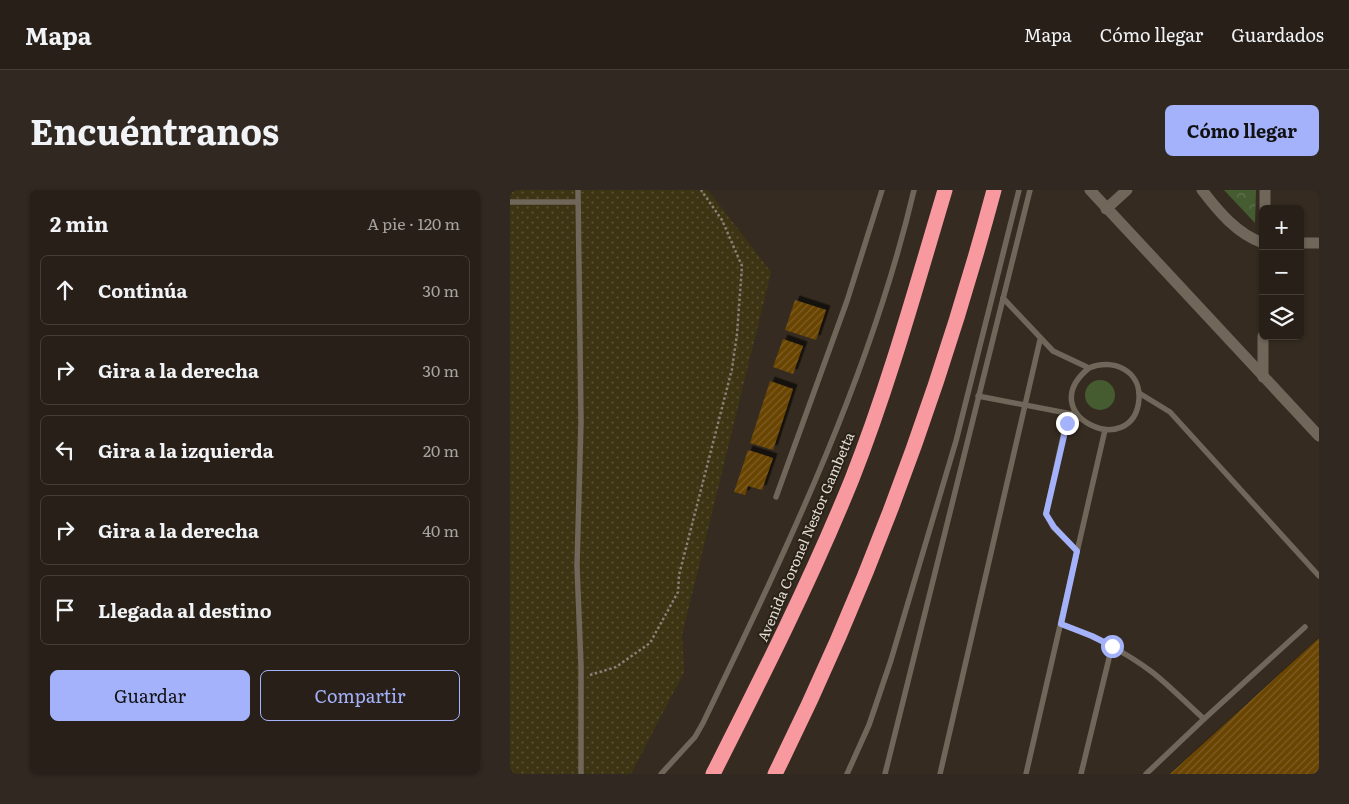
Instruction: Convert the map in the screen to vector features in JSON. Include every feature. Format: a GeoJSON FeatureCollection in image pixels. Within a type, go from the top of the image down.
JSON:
{"type":"FeatureCollection","features":[{"type":"Feature","properties":{"kind":"highway","name":"Avenida Coronel Nestor Gambetta"},"geometry":{"type":"LineString","coordinates":[[713,774],[798,604],[852,478],[895,357],[945,190]]}},
{"type":"Feature","properties":{"kind":"highway"},"geometry":{"type":"LineString","coordinates":[[774,774],[809,706],[898,490],[948,352],[994,190]]}},
{"type":"Feature","properties":{"kind":"street"},"geometry":{"type":"LineString","coordinates":[[1090,190],[1319,436]]}},
{"type":"Feature","properties":{"kind":"street"},"geometry":{"type":"LineString","coordinates":[[1106,209],[1127,190]]}},
{"type":"Feature","properties":{"kind":"street"},"geometry":{"type":"LineString","coordinates":[[1202,190],[1238,229],[1259,241]]}},
{"type":"Feature","properties":{"kind":"street"},"geometry":{"type":"LineString","coordinates":[[1265,190],[1265,205]]}},
{"type":"Feature","properties":{"kind":"street"},"geometry":{"type":"LineString","coordinates":[[1304,243],[1319,242]]}},
{"type":"Feature","properties":{"kind":"street"},"geometry":{"type":"LineString","coordinates":[[1263,340],[1263,378]]}},
{"type":"Feature","properties":{"kind":"lane"},"geometry":{"type":"LineString","coordinates":[[578,190],[581,422],[577,566],[581,678],[581,774]]}},
{"type":"Feature","properties":{"kind":"lane"},"geometry":{"type":"LineString","coordinates":[[776,497],[847,301],[882,190]]}},
{"type":"Feature","properties":{"kind":"lane"},"geometry":{"type":"LineString","coordinates":[[661,774],[695,737],[704,723],[760,605],[829,449],[885,298],[914,190]]}},
{"type":"Feature","properties":{"kind":"lane"},"geometry":{"type":"LineString","coordinates":[[847,774],[869,725],[891,660],[956,441],[1019,190]]}},
{"type":"Feature","properties":{"kind":"lane"},"geometry":{"type":"LineString","coordinates":[[886,774],[1030,190]]}},
{"type":"Feature","properties":{"kind":"lane"},"geometry":{"type":"LineString","coordinates":[[510,202],[578,202]]}},
{"type":"Feature","properties":{"kind":"lane"},"geometry":{"type":"LineString","coordinates":[[1003,298],[1040,340],[1053,351],[1089,368]]}},
{"type":"Feature","properties":{"kind":"lane"},"geometry":{"type":"LineString","coordinates":[[940,774],[1040,340]]}},
{"type":"Feature","properties":{"kind":"lane"},"geometry":{"type":"LineString","coordinates":[[978,396],[1079,416],[1094,428],[1116,429],[1134,415],[1138,405],[1139,393],[1133,378],[1120,367],[1104,364],[1089,368],[1075,384],[1072,394],[1079,416]]}},
{"type":"Feature","properties":{"kind":"lane"},"geometry":{"type":"LineString","coordinates":[[1139,393],[1170,412],[1319,576]]}},
{"type":"Feature","properties":{"kind":"lane"},"geometry":{"type":"LineString","coordinates":[[1077,551],[1054,527],[1046,514],[1065,427],[1067,423],[1079,416]]}},
{"type":"Feature","properties":{"kind":"lane"},"geometry":{"type":"LineString","coordinates":[[1026,774],[1105,430]]}},
{"type":"Feature","properties":{"kind":"lane"},"geometry":{"type":"LineString","coordinates":[[1061,624],[1112,646],[1154,673],[1204,719]]}},
{"type":"Feature","properties":{"kind":"lane"},"geometry":{"type":"LineString","coordinates":[[1146,774],[1305,627]]}},
{"type":"Feature","properties":{"kind":"lane"},"geometry":{"type":"LineString","coordinates":[[1081,774],[1112,646]]}},
{"type":"Feature","properties":{"kind":"path"},"geometry":{"type":"LineString","coordinates":[[581,678],[616,667],[650,643],[678,592],[678,575],[732,369],[737,334],[742,266],[722,220],[701,190]]}},
{"type":"Feature","properties":{"kind":"green space"},"geometry":{"type":"Polygon","coordinates":[[[1224,190],[1256,190],[1255,223],[1224,190]]]}},
{"type":"Feature","properties":{"kind":"green space"},"geometry":{"type":"Polygon","coordinates":[[[1100,380],[1111,384],[1115,395],[1111,406],[1100,410],[1089,406],[1085,395],[1089,384],[1100,380]]]}},
{"type":"Feature","properties":{"kind":"sand"},"geometry":{"type":"Polygon","coordinates":[[[510,190],[708,190],[771,272],[682,635],[684,672],[631,774],[510,774],[510,190]]]}},
{"type":"Feature","properties":{"kind":"building"},"geometry":{"type":"Polygon","coordinates":[[[795,300],[826,310],[816,340],[785,330],[795,300]]]}},
{"type":"Feature","properties":{"kind":"building"},"geometry":{"type":"Polygon","coordinates":[[[783,339],[803,346],[793,374],[773,367],[783,339]]]}},
{"type":"Feature","properties":{"kind":"building"},"geometry":{"type":"Polygon","coordinates":[[[770,381],[793,389],[773,450],[750,443],[770,381]]]}},
{"type":"Feature","properties":{"kind":"building"},"geometry":{"type":"Polygon","coordinates":[[[748,450],[773,458],[762,490],[748,486],[745,495],[734,492],[748,450]]]}},
{"type":"Feature","properties":{"kind":"building"},"geometry":{"type":"Polygon","coordinates":[[[1319,638],[1319,774],[1170,774],[1319,638]]]}},
{"type":"Feature","properties":{"kind":"route"},"geometry":{"type":"LineString","coordinates":[[1067,423],[1046,514],[1054,527],[1077,551],[1061,624],[1112,646]]}}]}
